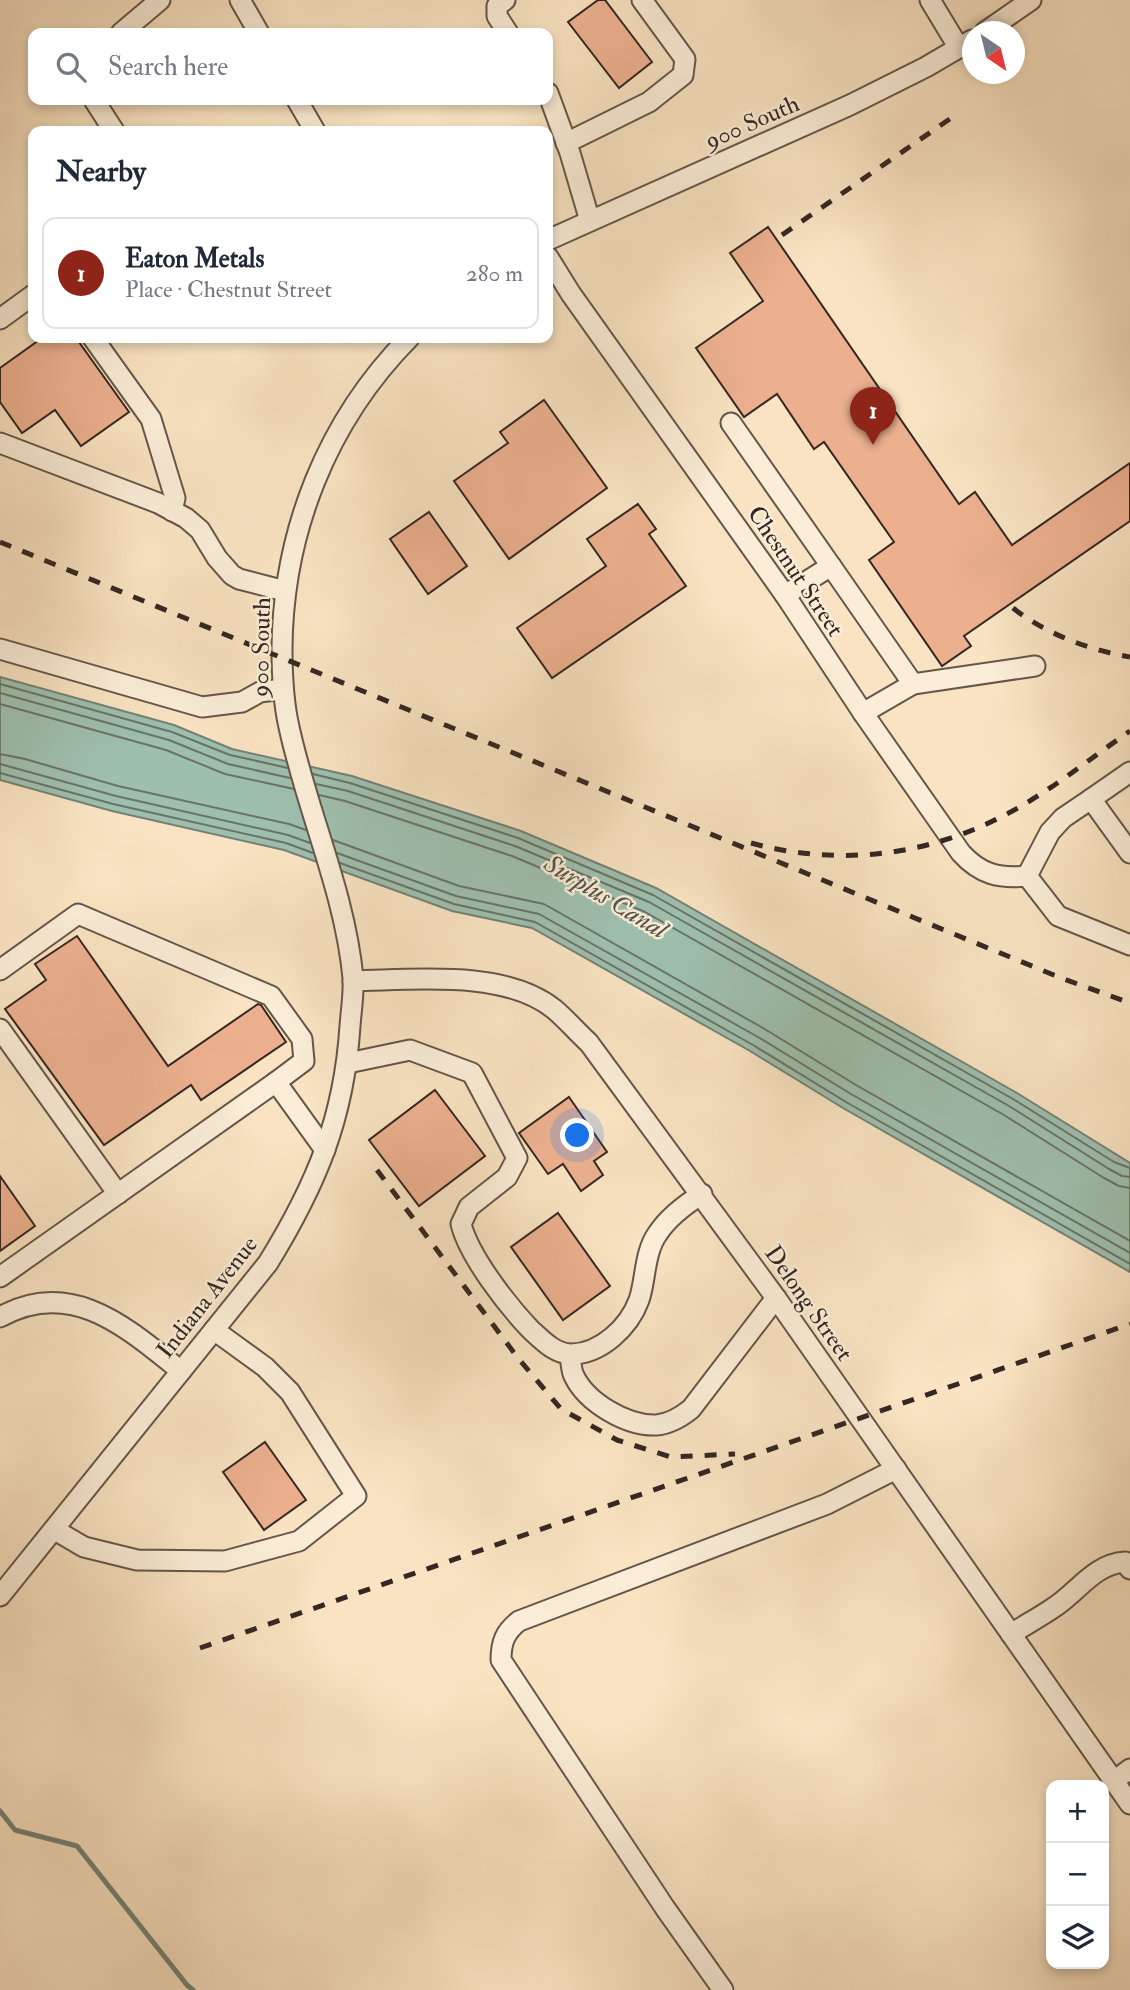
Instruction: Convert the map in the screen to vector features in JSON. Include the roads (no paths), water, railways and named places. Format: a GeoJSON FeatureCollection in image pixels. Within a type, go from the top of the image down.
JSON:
{"type":"FeatureCollection","features":[{"type":"Feature","properties":{"kind":"street"},"geometry":{"type":"LineString","coordinates":[[127,28],[160,0]]}},
{"type":"Feature","properties":{"kind":"street"},"geometry":{"type":"LineString","coordinates":[[240,0],[256,28]]}},
{"type":"Feature","properties":{"kind":"street"},"geometry":{"type":"LineString","coordinates":[[505,0],[497,6],[497,16],[505,28]]}},
{"type":"Feature","properties":{"kind":"street"},"geometry":{"type":"LineString","coordinates":[[566,143],[649,102],[683,75],[685,60],[642,0]]}},
{"type":"Feature","properties":{"kind":"street"},"geometry":{"type":"LineString","coordinates":[[930,0],[962,39]]}},
{"type":"Feature","properties":{"kind":"street"},"geometry":{"type":"LineString","coordinates":[[1001,21],[1031,0]]}},
{"type":"Feature","properties":{"kind":"street","name":"900 South"},"geometry":{"type":"LineString","coordinates":[[553,238],[850,105],[962,46]]}},
{"type":"Feature","properties":{"kind":"street"},"geometry":{"type":"LineString","coordinates":[[97,105],[111,126]]}},
{"type":"Feature","properties":{"kind":"street"},"geometry":{"type":"LineString","coordinates":[[300,105],[310,126]]}},
{"type":"Feature","properties":{"kind":"street"},"geometry":{"type":"LineString","coordinates":[[552,105],[590,221]]}},
{"type":"Feature","properties":{"kind":"street","name":"Chestnut Street"},"geometry":{"type":"LineString","coordinates":[[553,265],[785,595],[863,713],[970,862],[994,876],[1027,876]]}},
{"type":"Feature","properties":{"kind":"street"},"geometry":{"type":"LineString","coordinates":[[0,319],[28,299]]}},
{"type":"Feature","properties":{"kind":"street"},"geometry":{"type":"LineString","coordinates":[[97,343],[151,419],[175,498],[172,511]]}},
{"type":"Feature","properties":{"kind":"street","name":"900 South"},"geometry":{"type":"LineString","coordinates":[[353,981],[346,931],[289,730],[282,689],[285,591],[297,531],[318,471],[358,401],[405,343]]}},
{"type":"Feature","properties":{"kind":"street"},"geometry":{"type":"LineString","coordinates":[[731,423],[913,684]]}},
{"type":"Feature","properties":{"kind":"street"},"geometry":{"type":"LineString","coordinates":[[0,443],[158,503],[200,530],[217,558],[232,575],[285,591]]}},
{"type":"Feature","properties":{"kind":"street"},"geometry":{"type":"LineString","coordinates":[[785,595],[831,566]]}},
{"type":"Feature","properties":{"kind":"street"},"geometry":{"type":"LineString","coordinates":[[0,649],[202,707],[242,702],[260,692],[282,689]]}},
{"type":"Feature","properties":{"kind":"street"},"geometry":{"type":"LineString","coordinates":[[863,713],[913,684],[1035,666]]}},
{"type":"Feature","properties":{"kind":"street"},"geometry":{"type":"LineString","coordinates":[[1130,772],[1063,818],[1050,832],[1027,876],[1058,916],[1130,945]]}},
{"type":"Feature","properties":{"kind":"street"},"geometry":{"type":"LineString","coordinates":[[1091,799],[1130,853]]}},
{"type":"Feature","properties":{"kind":"street"},"geometry":{"type":"LineString","coordinates":[[0,970],[78,914],[271,996],[302,1038],[304,1061],[0,1277]]}},
{"type":"Feature","properties":{"kind":"street","name":"Indiana Avenue"},"geometry":{"type":"LineString","coordinates":[[0,1596],[268,1263],[293,1222],[334,1128],[348,1063],[353,981]]}},
{"type":"Feature","properties":{"kind":"street","name":"Delong Street"},"geometry":{"type":"LineString","coordinates":[[353,981],[456,981],[500,984],[527,994],[552,1008],[589,1043],[776,1298],[1130,1804]]}},
{"type":"Feature","properties":{"kind":"street"},"geometry":{"type":"LineString","coordinates":[[0,1029],[118,1194]]}},
{"type":"Feature","properties":{"kind":"street"},"geometry":{"type":"LineString","coordinates":[[348,1063],[411,1050],[472,1073],[517,1158],[507,1177],[469,1207],[461,1224],[465,1241],[517,1314],[546,1345],[570,1354],[596,1349],[620,1331],[639,1301],[647,1262],[657,1234],[689,1202],[702,1194]]}},
{"type":"Feature","properties":{"kind":"street"},"geometry":{"type":"LineString","coordinates":[[276,1082],[325,1150]]}},
{"type":"Feature","properties":{"kind":"street"},"geometry":{"type":"LineString","coordinates":[[570,1354],[573,1375],[586,1393],[611,1411],[637,1423],[658,1425],[677,1419],[691,1409],[776,1298]]}},
{"type":"Feature","properties":{"kind":"street"},"geometry":{"type":"LineString","coordinates":[[1,1315],[39,1303],[63,1303],[94,1310],[123,1326],[181,1371]]}},
{"type":"Feature","properties":{"kind":"street"},"geometry":{"type":"LineString","coordinates":[[55,1530],[84,1547],[137,1560],[225,1561],[299,1541],[356,1496],[290,1392],[265,1367],[214,1331]]}},
{"type":"Feature","properties":{"kind":"street"},"geometry":{"type":"LineString","coordinates":[[723,1990],[665,1908],[501,1660],[501,1644],[508,1629],[519,1621],[827,1504],[896,1469]]}},
{"type":"Feature","properties":{"kind":"street"},"geometry":{"type":"LineString","coordinates":[[1011,1634],[1055,1607],[1098,1570],[1111,1563],[1125,1562],[1130,1569]]}},
{"type":"Feature","properties":{"kind":"street"},"geometry":{"type":"LineString","coordinates":[[1114,1781],[1130,1769]]}},
{"type":"Feature","properties":{"kind":"water","name":"Surplus Canal"},"geometry":{"type":"Polygon","coordinates":[[[0,677],[174,725],[232,749],[352,776],[521,831],[656,888],[1017,1093],[1130,1163],[1130,1272],[532,928],[452,911],[284,850],[112,811],[0,780],[0,677]]]}},
{"type":"Feature","properties":{"kind":"waterway"},"geometry":{"type":"LineString","coordinates":[[0,1811],[15,1830],[77,1846],[193,1990]]}},
{"type":"Feature","properties":{"kind":"railway"},"geometry":{"type":"LineString","coordinates":[[782,235],[954,116]]}},
{"type":"Feature","properties":{"kind":"railway"},"geometry":{"type":"LineString","coordinates":[[0,542],[1061,978],[1130,1003]]}},
{"type":"Feature","properties":{"kind":"railway"},"geometry":{"type":"LineString","coordinates":[[1013,608],[1039,626],[1068,640],[1130,657]]}},
{"type":"Feature","properties":{"kind":"railway"},"geometry":{"type":"LineString","coordinates":[[751,843],[783,850],[846,855],[878,854],[941,841],[971,831],[1018,808],[1130,731]]}},
{"type":"Feature","properties":{"kind":"railway"},"geometry":{"type":"LineString","coordinates":[[377,1170],[518,1358],[561,1409],[617,1440],[671,1457],[735,1454]]}},
{"type":"Feature","properties":{"kind":"railway"},"geometry":{"type":"LineString","coordinates":[[200,1648],[1130,1324]]}},
{"type":"Feature","properties":{"kind":"place","name":"Eaton Metals"},"geometry":{"type":"Point","coordinates":[873,445]}}]}
